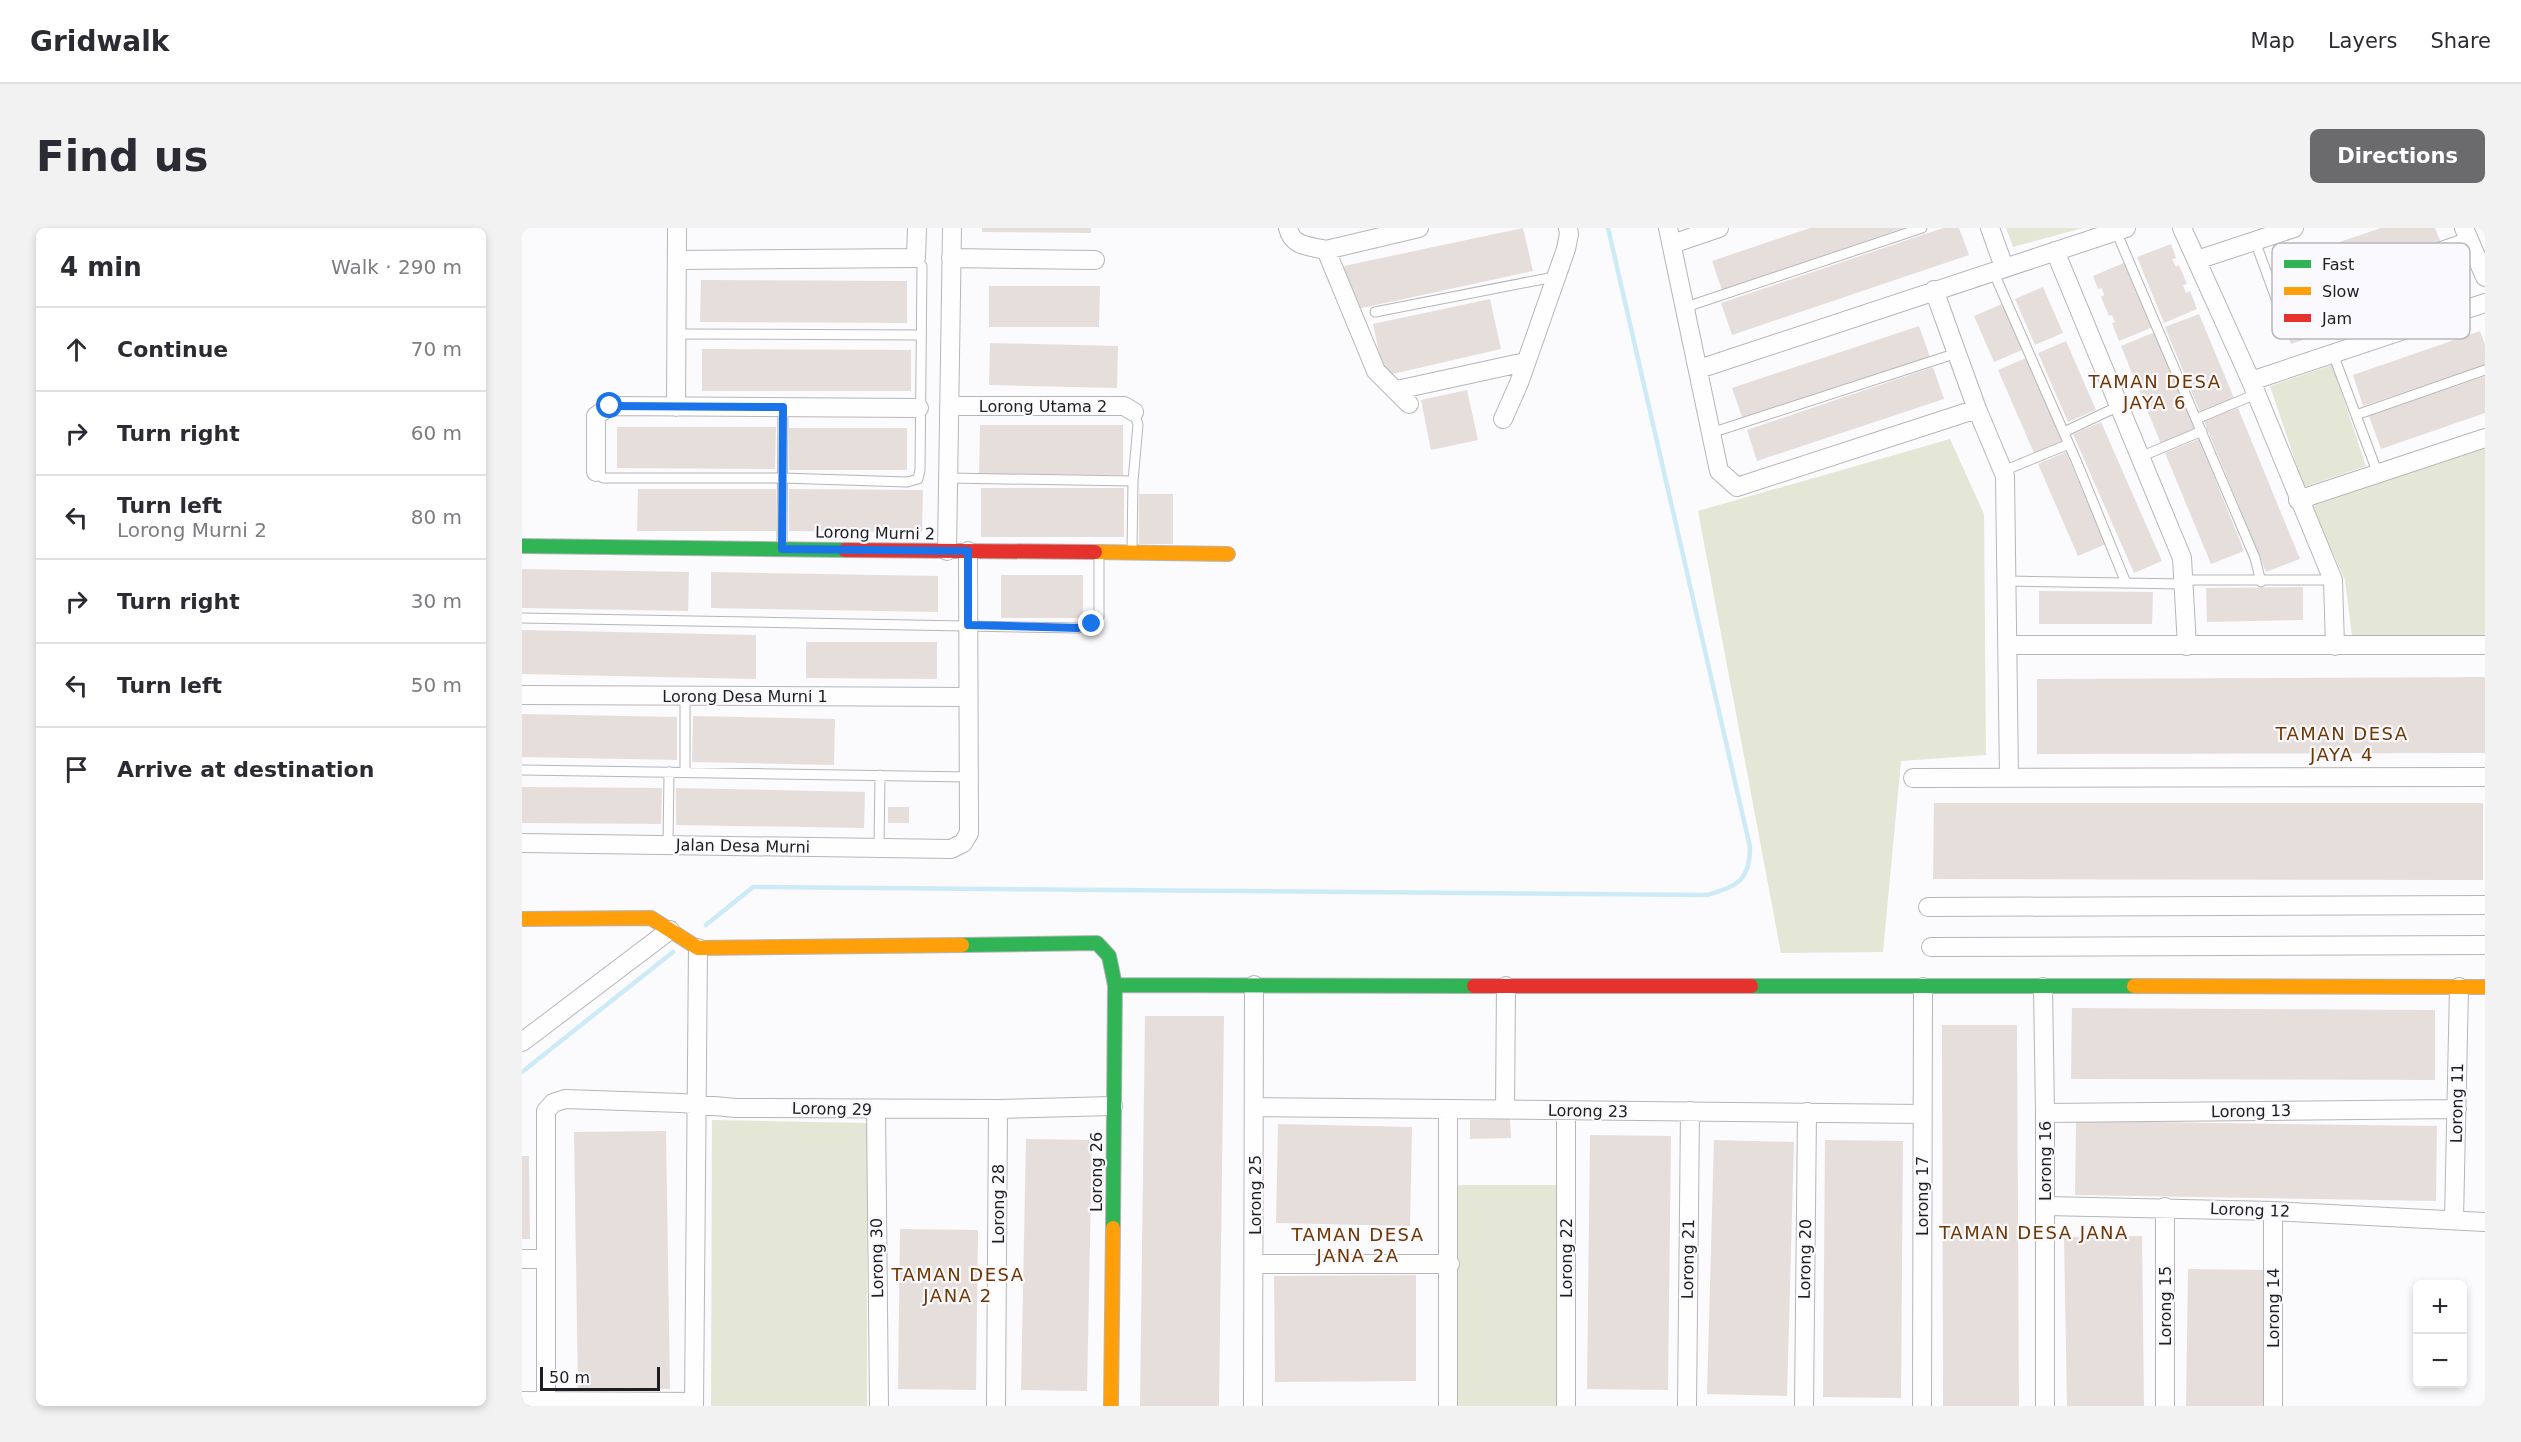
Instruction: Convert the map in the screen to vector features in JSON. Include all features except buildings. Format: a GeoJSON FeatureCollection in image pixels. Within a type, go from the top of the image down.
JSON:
{"type":"FeatureCollection","features":[{"type":"Feature","properties":{"kind":"street"},"geometry":{"type":"LineString","coordinates":[[676,406],[677,228]]}},
{"type":"Feature","properties":{"kind":"street"},"geometry":{"type":"LineString","coordinates":[[676,260],[916,258],[917,228]]}},
{"type":"Feature","properties":{"kind":"street"},"geometry":{"type":"LineString","coordinates":[[947,551],[952,228]]}},
{"type":"Feature","properties":{"kind":"street"},"geometry":{"type":"LineString","coordinates":[[1288,228],[1290,235],[1298,244],[1326,250],[1419,228]]}},
{"type":"Feature","properties":{"kind":"street"},"geometry":{"type":"LineString","coordinates":[[1503,419],[1566,249],[1568,228]]}},
{"type":"Feature","properties":{"kind":"street"},"geometry":{"type":"LineString","coordinates":[[1719,228],[1670,236],[1719,471],[1737,487],[1977,409]]}},
{"type":"Feature","properties":{"kind":"street"},"geometry":{"type":"LineString","coordinates":[[1989,228],[1998,268]]}},
{"type":"Feature","properties":{"kind":"street"},"geometry":{"type":"LineString","coordinates":[[2182,228],[2253,388],[2333,580],[2335,646]]}},
{"type":"Feature","properties":{"kind":"street"},"geometry":{"type":"LineString","coordinates":[[2197,260],[2294,228]]}},
{"type":"Feature","properties":{"kind":"street"},"geometry":{"type":"LineString","coordinates":[[1699,369],[1998,268],[2121,230]]}},
{"type":"Feature","properties":{"kind":"street"},"geometry":{"type":"LineString","coordinates":[[2466,232],[2485,277]]}},
{"type":"Feature","properties":{"kind":"street"},"geometry":{"type":"LineString","coordinates":[[1326,250],[1376,371],[1403,397],[1525,362]]}},
{"type":"Feature","properties":{"kind":"street"},"geometry":{"type":"LineString","coordinates":[[2055,251],[2182,558],[2187,646]]}},
{"type":"Feature","properties":{"kind":"street"},"geometry":{"type":"LineString","coordinates":[[951,258],[1095,260]]}},
{"type":"Feature","properties":{"kind":"street"},"geometry":{"type":"LineString","coordinates":[[1934,290],[1977,409],[2005,476],[2009,778]]}},
{"type":"Feature","properties":{"kind":"street"},"geometry":{"type":"LineString","coordinates":[[2470,308],[2485,303]]}},
{"type":"Feature","properties":{"kind":"street"},"geometry":{"type":"LineString","coordinates":[[2253,388],[2333,354],[2378,339]]}},
{"type":"Feature","properties":{"kind":"street"},"geometry":{"type":"LineString","coordinates":[[596,472],[596,416],[610,406],[919,408]]}},
{"type":"Feature","properties":{"kind":"street","name":"Lorong Utama 2"},"geometry":{"type":"LineString","coordinates":[[949,406],[1124,406],[1134,412]]}},
{"type":"Feature","properties":{"kind":"street"},"geometry":{"type":"LineString","coordinates":[[2298,500],[2485,438]]}},
{"type":"Feature","properties":{"kind":"street","name":"Lorong Murni 2"},"geometry":{"type":"LineString","coordinates":[[522,546],[1228,554]]}},
{"type":"Feature","properties":{"kind":"street"},"geometry":{"type":"LineString","coordinates":[[968,551],[969,777]]}},
{"type":"Feature","properties":{"kind":"street"},"geometry":{"type":"LineString","coordinates":[[2008,645],[2485,645]]}},
{"type":"Feature","properties":{"kind":"street","name":"Lorong Desa Murni 1"},"geometry":{"type":"LineString","coordinates":[[522,695],[968,697]]}},
{"type":"Feature","properties":{"kind":"street","name":"Jalan Desa Murni"},"geometry":{"type":"LineString","coordinates":[[522,843],[951,849],[963,843],[969,833],[969,777]]}},
{"type":"Feature","properties":{"kind":"street"},"geometry":{"type":"LineString","coordinates":[[1913,778],[2485,777]]}},
{"type":"Feature","properties":{"kind":"street"},"geometry":{"type":"LineString","coordinates":[[1928,907],[2485,905]]}},
{"type":"Feature","properties":{"kind":"street"},"geometry":{"type":"LineString","coordinates":[[522,919],[651,918],[698,948],[693,1404],[522,1401]]}},
{"type":"Feature","properties":{"kind":"street"},"geometry":{"type":"LineString","coordinates":[[522,1042],[670,930]]}},
{"type":"Feature","properties":{"kind":"street","name":"Lorong 26"},"geometry":{"type":"LineString","coordinates":[[698,948],[1098,943],[1109,956],[1115,985],[1111,1406]]}},
{"type":"Feature","properties":{"kind":"street"},"geometry":{"type":"LineString","coordinates":[[1931,947],[2485,945]]}},
{"type":"Feature","properties":{"kind":"street"},"geometry":{"type":"LineString","coordinates":[[1115,985],[2485,987]]}},
{"type":"Feature","properties":{"kind":"street","name":"Lorong 25"},"geometry":{"type":"LineString","coordinates":[[1253,1406],[1254,985]]}},
{"type":"Feature","properties":{"kind":"street"},"geometry":{"type":"LineString","coordinates":[[1505,1110],[1506,986]]}},
{"type":"Feature","properties":{"kind":"street","name":"Lorong 17"},"geometry":{"type":"LineString","coordinates":[[1922,1406],[1923,987]]}},
{"type":"Feature","properties":{"kind":"street","name":"Lorong 16"},"geometry":{"type":"LineString","coordinates":[[2043,987],[2046,1206],[2045,1406]]}},
{"type":"Feature","properties":{"kind":"street","name":"Lorong 11"},"geometry":{"type":"LineString","coordinates":[[2454,1220],[2459,987]]}},
{"type":"Feature","properties":{"kind":"street","name":"Lorong 29"},"geometry":{"type":"LineString","coordinates":[[546,1258],[546,1111],[553,1103],[565,1099],[697,1104],[736,1108],[876,1110],[1113,1106]]}},
{"type":"Feature","properties":{"kind":"street","name":"Lorong 23"},"geometry":{"type":"LineString","coordinates":[[1254,1107],[1922,1114]]}},
{"type":"Feature","properties":{"kind":"street","name":"Lorong 13"},"geometry":{"type":"LineString","coordinates":[[2045,1113],[2457,1108]]}},
{"type":"Feature","properties":{"kind":"street","name":"Lorong 28"},"geometry":{"type":"LineString","coordinates":[[996,1406],[998,1109]]}},
{"type":"Feature","properties":{"kind":"street"},"geometry":{"type":"LineString","coordinates":[[1448,1109],[1450,1264],[1448,1406]]}},
{"type":"Feature","properties":{"kind":"street","name":"Lorong 30"},"geometry":{"type":"LineString","coordinates":[[876,1110],[879,1406]]}},
{"type":"Feature","properties":{"kind":"street","name":"Lorong 22"},"geometry":{"type":"LineString","coordinates":[[1566,1111],[1566,1406]]}},
{"type":"Feature","properties":{"kind":"street","name":"Lorong 21"},"geometry":{"type":"LineString","coordinates":[[1687,1406],[1690,1111]]}},
{"type":"Feature","properties":{"kind":"street","name":"Lorong 20"},"geometry":{"type":"LineString","coordinates":[[1804,1406],[1807,1112]]}},
{"type":"Feature","properties":{"kind":"street","name":"Lorong 12"},"geometry":{"type":"LineString","coordinates":[[2046,1206],[2165,1207],[2485,1222]]}},
{"type":"Feature","properties":{"kind":"street","name":"Lorong 15"},"geometry":{"type":"LineString","coordinates":[[2165,1207],[2165,1406]]}},
{"type":"Feature","properties":{"kind":"street","name":"Lorong 14"},"geometry":{"type":"LineString","coordinates":[[2272,1406],[2273,1211]]}},
{"type":"Feature","properties":{"kind":"street"},"geometry":{"type":"LineString","coordinates":[[522,1258],[546,1258],[546,1401]]}},
{"type":"Feature","properties":{"kind":"street"},"geometry":{"type":"LineString","coordinates":[[1255,1264],[1450,1264]]}},
{"type":"Feature","properties":{"kind":"lane"},"geometry":{"type":"LineString","coordinates":[[1686,307],[1923,228]]}},
{"type":"Feature","properties":{"kind":"lane"},"geometry":{"type":"LineString","coordinates":[[2121,230],[2196,419],[2256,558],[2261,582]]}},
{"type":"Feature","properties":{"kind":"lane"},"geometry":{"type":"LineString","coordinates":[[2437,243],[2466,232]]}},
{"type":"Feature","properties":{"kind":"lane"},"geometry":{"type":"LineString","coordinates":[[2255,241],[2272,288]]}},
{"type":"Feature","properties":{"kind":"lane"},"geometry":{"type":"LineString","coordinates":[[596,472],[603,478],[782,478],[907,482],[918,479],[920,470],[922,266],[916,258]]}},
{"type":"Feature","properties":{"kind":"lane"},"geometry":{"type":"LineString","coordinates":[[1998,268],[2126,583]]}},
{"type":"Feature","properties":{"kind":"lane"},"geometry":{"type":"LineString","coordinates":[[1375,312],[1554,277]]}},
{"type":"Feature","properties":{"kind":"lane"},"geometry":{"type":"LineString","coordinates":[[677,334],[920,334]]}},
{"type":"Feature","properties":{"kind":"lane"},"geometry":{"type":"LineString","coordinates":[[1712,433],[1957,353]]}},
{"type":"Feature","properties":{"kind":"lane"},"geometry":{"type":"LineString","coordinates":[[2333,354],[2378,474]]}},
{"type":"Feature","properties":{"kind":"lane"},"geometry":{"type":"LineString","coordinates":[[2356,415],[2485,370]]}},
{"type":"Feature","properties":{"kind":"lane"},"geometry":{"type":"LineString","coordinates":[[2196,419],[2253,388]]}},
{"type":"Feature","properties":{"kind":"lane"},"geometry":{"type":"LineString","coordinates":[[2064,432],[2119,406]]}},
{"type":"Feature","properties":{"kind":"lane"},"geometry":{"type":"LineString","coordinates":[[782,549],[783,407]]}},
{"type":"Feature","properties":{"kind":"lane"},"geometry":{"type":"LineString","coordinates":[[1132,553],[1133,481],[1138,425],[1134,412]]}},
{"type":"Feature","properties":{"kind":"lane"},"geometry":{"type":"LineString","coordinates":[[2140,457],[2202,431]]}},
{"type":"Feature","properties":{"kind":"lane"},"geometry":{"type":"LineString","coordinates":[[2003,471],[2069,444]]}},
{"type":"Feature","properties":{"kind":"lane"},"geometry":{"type":"LineString","coordinates":[[948,478],[1133,481]]}},
{"type":"Feature","properties":{"kind":"lane"},"geometry":{"type":"LineString","coordinates":[[522,618],[1078,628],[1092,624],[1099,617],[1099,553]]}},
{"type":"Feature","properties":{"kind":"lane"},"geometry":{"type":"LineString","coordinates":[[2007,581],[2126,583],[2333,580]]}},
{"type":"Feature","properties":{"kind":"lane"},"geometry":{"type":"LineString","coordinates":[[685,695],[685,772]]}},
{"type":"Feature","properties":{"kind":"lane"},"geometry":{"type":"LineString","coordinates":[[522,770],[969,777]]}},
{"type":"Feature","properties":{"kind":"lane"},"geometry":{"type":"LineString","coordinates":[[669,772],[669,845]]}},
{"type":"Feature","properties":{"kind":"lane"},"geometry":{"type":"LineString","coordinates":[[879,848],[880,775]]}},
{"type":"Feature","properties":{"kind":"green space"},"geometry":{"type":"Polygon","coordinates":[[[2006,228],[2083,228],[2013,247],[2006,228]]]}},
{"type":"Feature","properties":{"kind":"green space"},"geometry":{"type":"Polygon","coordinates":[[[2332,365],[2366,466],[2304,487],[2270,386],[2332,365]]]}},
{"type":"Feature","properties":{"kind":"green space"},"geometry":{"type":"Polygon","coordinates":[[[1950,439],[1984,514],[1986,755],[1901,761],[1883,952],[1781,953],[1698,511],[1950,439]]]}},
{"type":"Feature","properties":{"kind":"green space"},"geometry":{"type":"Polygon","coordinates":[[[2485,445],[2485,637],[2352,636],[2345,580],[2312,506],[2485,445]]]}},
{"type":"Feature","properties":{"kind":"green space"},"geometry":{"type":"Polygon","coordinates":[[[712,1120],[867,1123],[867,1406],[711,1406],[712,1120]]]}},
{"type":"Feature","properties":{"kind":"green space"},"geometry":{"type":"Polygon","coordinates":[[[1455,1185],[1559,1185],[1559,1406],[1456,1406],[1455,1185]]]}},
{"type":"Feature","properties":{"kind":"waterway"},"geometry":{"type":"LineString","coordinates":[[706,925],[753,887],[1707,895],[1734,885],[1748,868],[1750,847],[1608,228]]}},
{"type":"Feature","properties":{"kind":"waterway"},"geometry":{"type":"LineString","coordinates":[[522,1072],[673,952]]}},
{"type":"Feature","properties":{"kind":"traffic: fast"},"geometry":{"type":"LineString","coordinates":[[522,546],[845,550]]}},
{"type":"Feature","properties":{"kind":"traffic: fast"},"geometry":{"type":"LineString","coordinates":[[962,945],[1097,943],[1109,956],[1115,985],[1113,1228]]}},
{"type":"Feature","properties":{"kind":"traffic: fast"},"geometry":{"type":"LineString","coordinates":[[1115,985],[1474,986]]}},
{"type":"Feature","properties":{"kind":"traffic: fast"},"geometry":{"type":"LineString","coordinates":[[1751,986],[2134,986]]}},
{"type":"Feature","properties":{"kind":"traffic: slow"},"geometry":{"type":"LineString","coordinates":[[1095,552],[1228,554]]}},
{"type":"Feature","properties":{"kind":"traffic: slow"},"geometry":{"type":"LineString","coordinates":[[522,919],[651,918],[698,948],[962,945]]}},
{"type":"Feature","properties":{"kind":"traffic: slow"},"geometry":{"type":"LineString","coordinates":[[2134,986],[2485,987]]}},
{"type":"Feature","properties":{"kind":"traffic: slow"},"geometry":{"type":"LineString","coordinates":[[1111,1406],[1113,1228]]}},
{"type":"Feature","properties":{"kind":"traffic: jam"},"geometry":{"type":"LineString","coordinates":[[845,550],[1095,552]]}},
{"type":"Feature","properties":{"kind":"traffic: jam"},"geometry":{"type":"LineString","coordinates":[[1474,986],[1751,986]]}},
{"type":"Feature","properties":{"kind":"district","name":"TAMAN DESA JAYA 6"},"geometry":{"type":"Point","coordinates":[2155,391]}},
{"type":"Feature","properties":{"kind":"district","name":"TAMAN DESA JAYA 4"},"geometry":{"type":"Point","coordinates":[2342,743]}},
{"type":"Feature","properties":{"kind":"district","name":"TAMAN DESA JANA"},"geometry":{"type":"Point","coordinates":[2034,1232]}},
{"type":"Feature","properties":{"kind":"district","name":"TAMAN DESA JANA 2A"},"geometry":{"type":"Point","coordinates":[1358,1244]}},
{"type":"Feature","properties":{"kind":"district","name":"TAMAN DESA JANA 2"},"geometry":{"type":"Point","coordinates":[958,1284]}},
{"type":"Feature","properties":{"kind":"route"},"geometry":{"type":"LineString","coordinates":[[610,406],[783,407],[782,549],[968,551],[968,625],[1078,628],[1092,624]]}}]}
